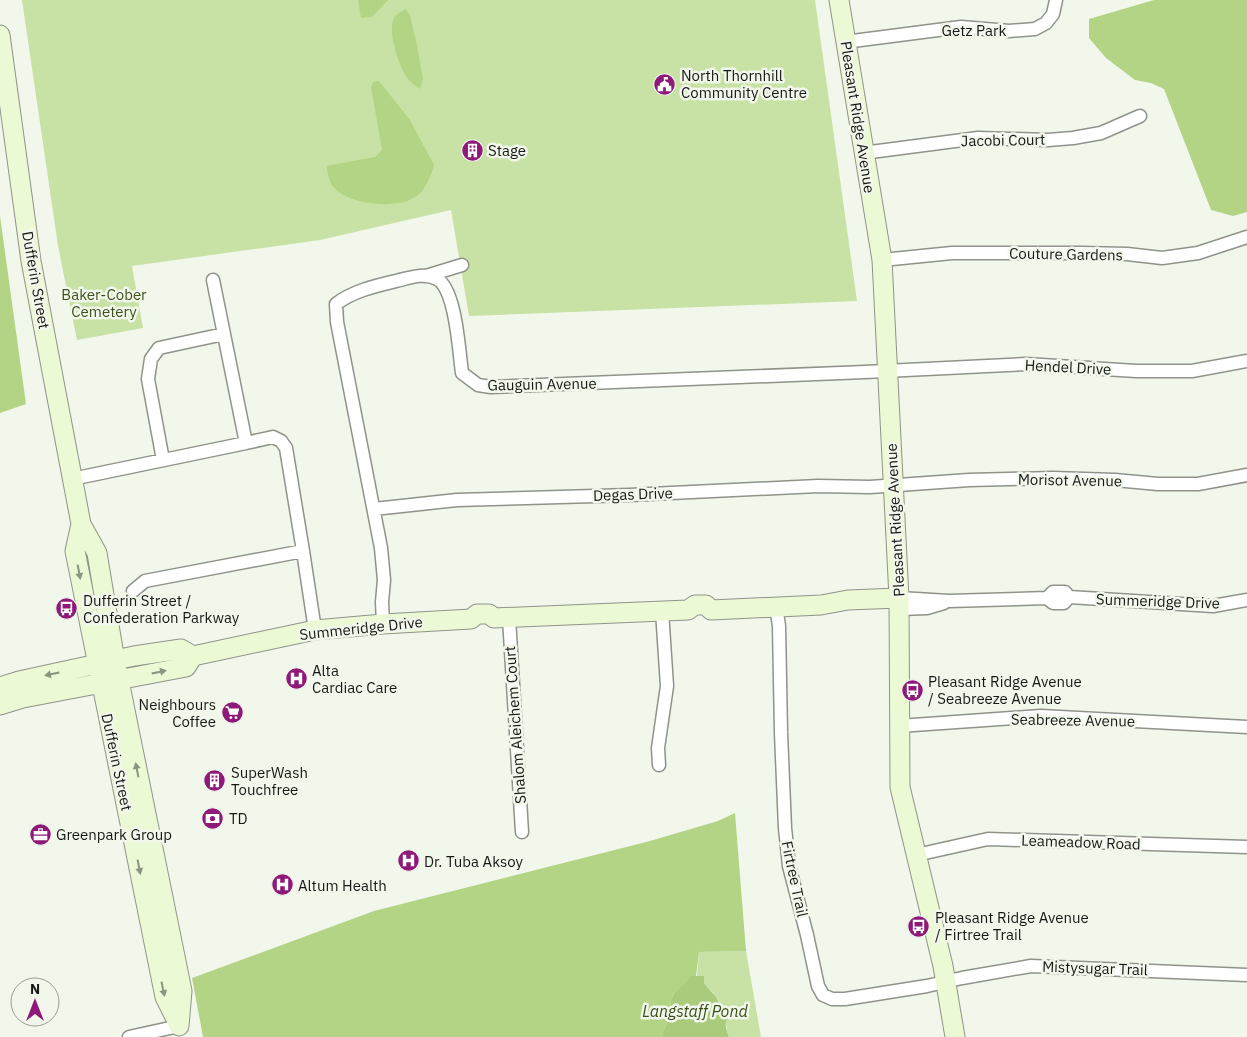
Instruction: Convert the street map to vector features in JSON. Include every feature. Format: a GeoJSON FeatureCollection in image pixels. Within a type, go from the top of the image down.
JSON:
{"type":"FeatureCollection","features":[{"type":"Feature","properties":{"kind":"street","name":"Pleasant Ridge Avenue"},"geometry":{"type":"LineString","coordinates":[[839,0],[882,260],[899,604],[900,787],[945,982],[955,1037]]}},
{"type":"Feature","properties":{"kind":"street","name":"Getz Park"},"geometry":{"type":"LineString","coordinates":[[845,42],[961,27],[1009,31],[1035,29],[1046,23],[1054,14],[1056,0]]}},
{"type":"Feature","properties":{"kind":"street","name":"Dufferin Street"},"geometry":{"type":"LineString","coordinates":[[0,35],[31,261],[81,524],[97,553],[106,663],[165,997],[180,1032]]}},
{"type":"Feature","properties":{"kind":"street","name":"Jacobi Court"},"geometry":{"type":"LineString","coordinates":[[863,153],[978,138],[1048,140],[1073,138],[1101,132],[1140,116]]}},
{"type":"Feature","properties":{"kind":"street","name":"Couture Gardens"},"geometry":{"type":"LineString","coordinates":[[882,260],[952,253],[1127,254],[1162,258],[1198,253],[1247,237]]}},
{"type":"Feature","properties":{"kind":"street"},"geometry":{"type":"LineString","coordinates":[[383,624],[384,580],[382,556],[337,322],[336,304],[346,296],[371,287],[416,276],[425,276],[462,265]]}},
{"type":"Feature","properties":{"kind":"street","name":"Gauguin Avenue"},"geometry":{"type":"LineString","coordinates":[[425,276],[436,278],[443,284],[450,299],[462,373],[478,385],[491,387],[888,371]]}},
{"type":"Feature","properties":{"kind":"street"},"geometry":{"type":"LineString","coordinates":[[213,280],[246,442]]}},
{"type":"Feature","properties":{"kind":"street"},"geometry":{"type":"LineString","coordinates":[[163,460],[148,379],[152,355],[159,348],[224,334]]}},
{"type":"Feature","properties":{"kind":"street","name":"Hendel Drive"},"geometry":{"type":"LineString","coordinates":[[888,371],[1026,364],[1136,371],[1192,371],[1247,361]]}},
{"type":"Feature","properties":{"kind":"street"},"geometry":{"type":"LineString","coordinates":[[72,479],[273,437],[284,444],[286,448],[315,630]]}},
{"type":"Feature","properties":{"kind":"street","name":"Morisot Avenue"},"geometry":{"type":"LineString","coordinates":[[892,485],[969,480],[1054,478],[1115,480],[1158,484],[1198,484],[1247,475]]}},
{"type":"Feature","properties":{"kind":"street","name":"Degas Drive"},"geometry":{"type":"LineString","coordinates":[[374,509],[456,500],[630,495],[818,486],[870,487],[892,485]]}},
{"type":"Feature","properties":{"kind":"street"},"geometry":{"type":"LineString","coordinates":[[133,591],[145,581],[303,551]]}},
{"type":"Feature","properties":{"kind":"street","name":"Summeridge Drive"},"geometry":{"type":"LineString","coordinates":[[0,687],[19,681],[181,649],[193,656],[315,630],[471,619],[478,614],[489,614],[501,618],[662,612],[688,610],[694,605],[706,605],[711,610],[821,605],[848,611],[899,604],[927,608],[949,601],[1047,598],[1053,592],[1064,592],[1069,597],[1214,606],[1247,600]]}},
{"type":"Feature","properties":{"kind":"street","name":"Firtree Trail"},"geometry":{"type":"LineString","coordinates":[[776,606],[779,626],[785,828],[789,866],[818,986],[823,995],[832,999],[845,999],[945,982]]}},
{"type":"Feature","properties":{"kind":"street"},"geometry":{"type":"LineString","coordinates":[[659,765],[658,748],[667,686],[662,612]]}},
{"type":"Feature","properties":{"kind":"street","name":"Shalom Aleichem Court"},"geometry":{"type":"LineString","coordinates":[[501,618],[522,832]]}},
{"type":"Feature","properties":{"kind":"street","name":"Summeridge Drive"},"geometry":{"type":"LineString","coordinates":[[0,705],[23,698],[186,667],[193,656]]}},
{"type":"Feature","properties":{"kind":"street","name":"Seabreeze Avenue"},"geometry":{"type":"LineString","coordinates":[[899,726],[1041,716],[1247,727]]}},
{"type":"Feature","properties":{"kind":"street","name":"Leameadow Road"},"geometry":{"type":"LineString","coordinates":[[916,855],[988,839],[1247,847]]}},
{"type":"Feature","properties":{"kind":"street","name":"Mistysugar Trail"},"geometry":{"type":"LineString","coordinates":[[945,982],[1031,966],[1247,975]]}},
{"type":"Feature","properties":{"kind":"street"},"geometry":{"type":"LineString","coordinates":[[129,1037],[180,1032]]}},
{"type":"Feature","properties":{"kind":"green space","name":"Baker-Cober Cemetery"},"geometry":{"type":"Polygon","coordinates":[[[22,0],[815,0],[857,301],[469,316],[451,210],[320,240],[132,266],[143,328],[77,340],[58,246],[22,0]]]}},
{"type":"Feature","properties":{"kind":"green space"},"geometry":{"type":"Polygon","coordinates":[[[746,951],[761,1037],[729,1037],[720,1003],[697,976],[699,952],[746,951]]]}},
{"type":"Feature","properties":{"kind":"shaded area"},"geometry":{"type":"Polygon","coordinates":[[[358,0],[388,0],[372,17],[361,18],[358,0]]]}},
{"type":"Feature","properties":{"kind":"shaded area"},"geometry":{"type":"Polygon","coordinates":[[[1154,0],[1247,0],[1247,212],[1233,216],[1211,210],[1164,89],[1151,83],[1135,80],[1106,58],[1089,38],[1089,19],[1154,0]]]}},
{"type":"Feature","properties":{"kind":"shaded area"},"geometry":{"type":"Polygon","coordinates":[[[405,9],[410,15],[417,45],[423,79],[420,89],[404,74],[393,38],[392,29],[395,16],[405,9]]]}},
{"type":"Feature","properties":{"kind":"shaded area"},"geometry":{"type":"Polygon","coordinates":[[[379,81],[410,120],[434,165],[428,182],[421,192],[410,200],[399,203],[373,204],[348,197],[332,185],[326,166],[375,157],[382,150],[371,87],[373,82],[379,81]]]}},
{"type":"Feature","properties":{"kind":"shaded area"},"geometry":{"type":"Polygon","coordinates":[[[0,216],[26,404],[0,413],[0,216]]]}},
{"type":"Feature","properties":{"kind":"shaded area"},"geometry":{"type":"Polygon","coordinates":[[[735,813],[746,951],[699,952],[696,976],[674,993],[669,1018],[661,1037],[203,1037],[192,978],[374,911],[650,841],[718,821],[735,813]]]}},
{"type":"Feature","properties":{"kind":"water","name":"Langstaff Pond"},"geometry":{"type":"Polygon","coordinates":[[[690,976],[704,976],[704,983],[716,997],[724,1012],[730,1015],[726,1023],[729,1037],[661,1037],[669,1018],[674,993],[686,983],[690,976]]]}},
{"type":"Feature","properties":{"kind":"place","name":"North Thornhill Community Centre"},"geometry":{"type":"Point","coordinates":[665,84]}},
{"type":"Feature","properties":{"kind":"place","name":"Stage"},"geometry":{"type":"Point","coordinates":[472,150]}},
{"type":"Feature","properties":{"kind":"place","name":"Dufferin Street / Confederation Parkway"},"geometry":{"type":"Point","coordinates":[67,609]}},
{"type":"Feature","properties":{"kind":"place","name":"Alta Cardiac Care"},"geometry":{"type":"Point","coordinates":[296,679]}},
{"type":"Feature","properties":{"kind":"place","name":"Pleasant Ridge Avenue / Seabreeze Avenue"},"geometry":{"type":"Point","coordinates":[912,690]}},
{"type":"Feature","properties":{"kind":"place","name":"Neighbours Coffee"},"geometry":{"type":"Point","coordinates":[232,713]}},
{"type":"Feature","properties":{"kind":"place","name":"SuperWash Touchfree"},"geometry":{"type":"Point","coordinates":[215,781]}},
{"type":"Feature","properties":{"kind":"place","name":"TD"},"geometry":{"type":"Point","coordinates":[213,818]}},
{"type":"Feature","properties":{"kind":"place","name":"Greenpark Group"},"geometry":{"type":"Point","coordinates":[40,834]}},
{"type":"Feature","properties":{"kind":"place","name":"Dr. Tuba Aksoy"},"geometry":{"type":"Point","coordinates":[408,861]}},
{"type":"Feature","properties":{"kind":"place","name":"Altum Health"},"geometry":{"type":"Point","coordinates":[282,885]}},
{"type":"Feature","properties":{"kind":"place","name":"Pleasant Ridge Avenue / Firtree Trail"},"geometry":{"type":"Point","coordinates":[919,926]}}]}
